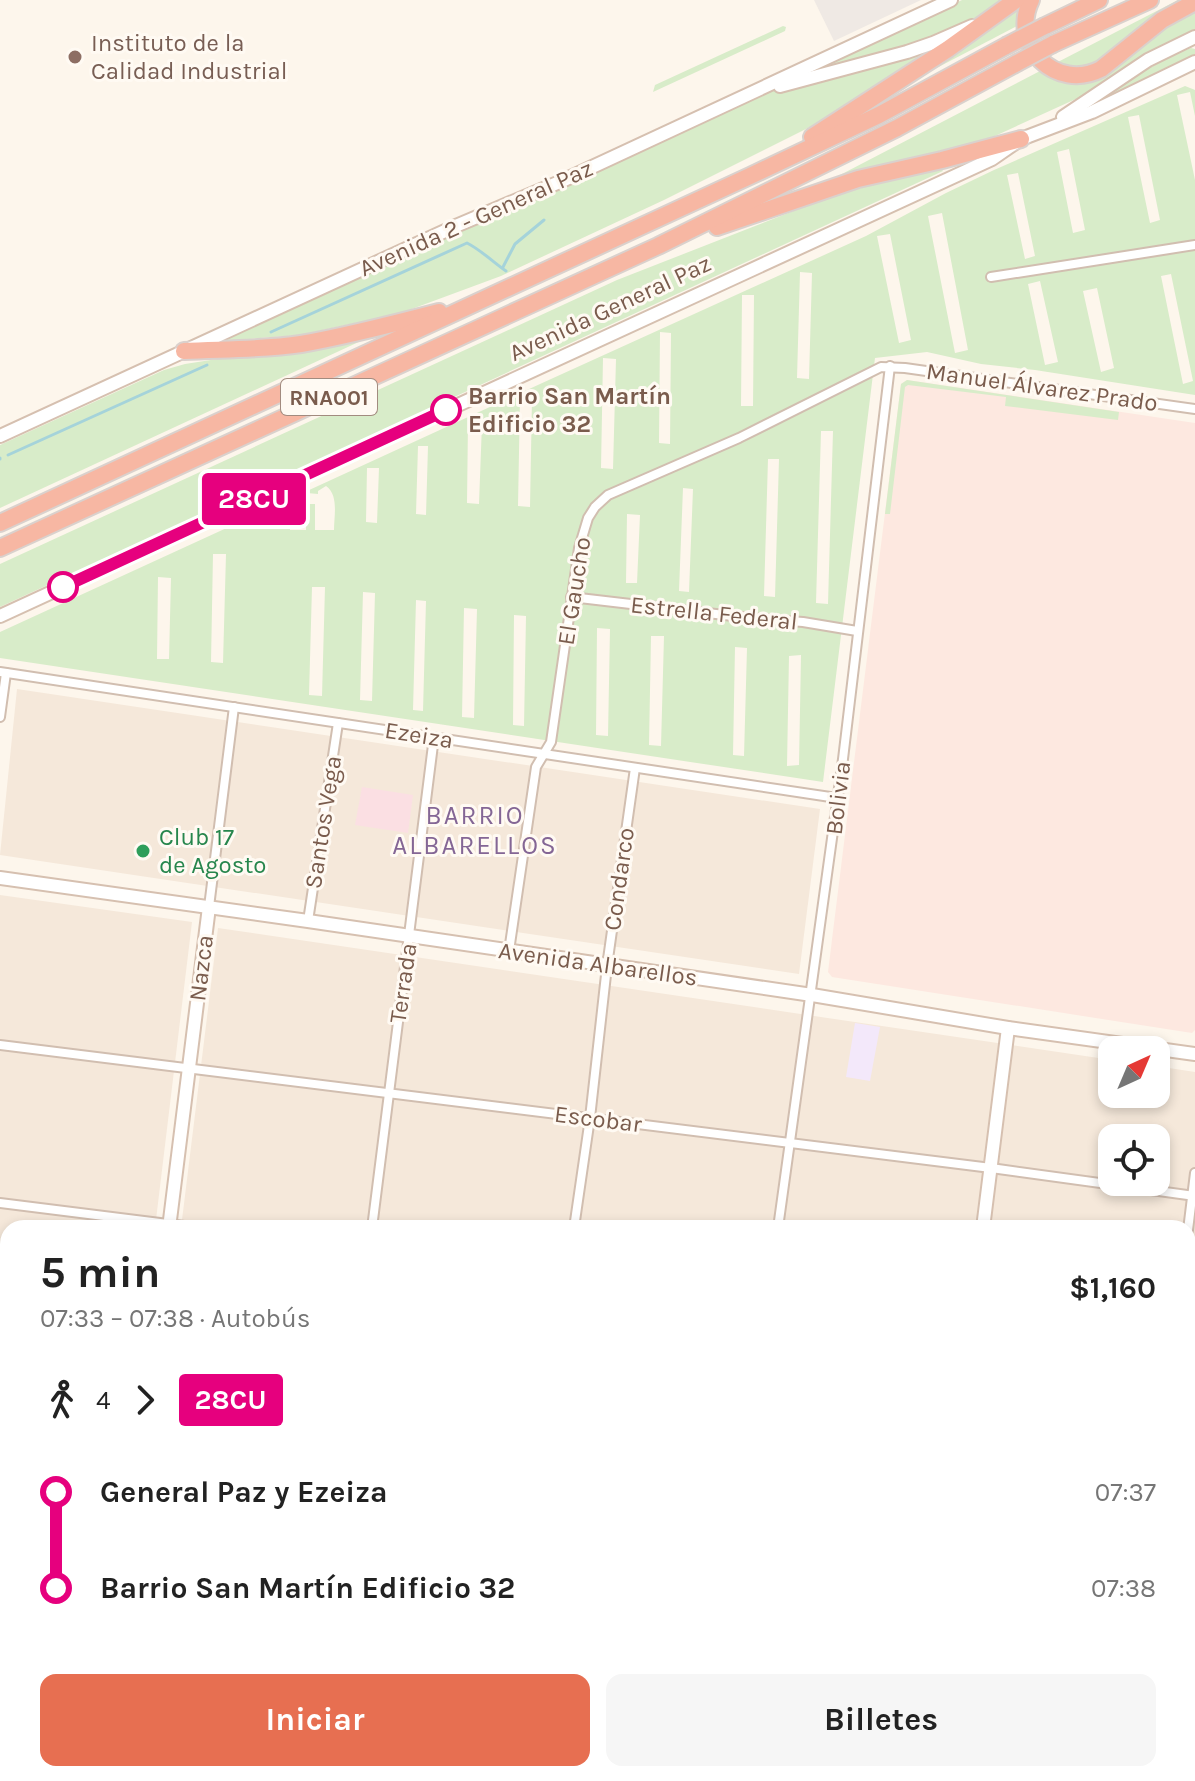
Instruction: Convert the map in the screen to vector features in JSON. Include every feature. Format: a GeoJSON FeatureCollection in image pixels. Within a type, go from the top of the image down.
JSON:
{"type":"FeatureCollection","features":[{"type":"Feature","properties":{"kind":"highway"},"geometry":{"type":"LineString","coordinates":[[750,176],[948,49],[1016,0]]}},
{"type":"Feature","properties":{"kind":"highway"},"geometry":{"type":"LineString","coordinates":[[1031,0],[1025,25],[1033,51],[1056,71],[1078,76],[1106,66],[1148,31],[1188,5]]}},
{"type":"Feature","properties":{"kind":"highway","name":"RNA001"},"geometry":{"type":"LineString","coordinates":[[0,523],[879,115],[1099,0]]}},
{"type":"Feature","properties":{"kind":"highway","name":"Avenida General Paz"},"geometry":{"type":"LineString","coordinates":[[0,548],[658,246],[869,142],[1053,44],[1150,0]]}},
{"type":"Feature","properties":{"kind":"highway"},"geometry":{"type":"LineString","coordinates":[[658,246],[858,179],[1021,139]]}},
{"type":"Feature","properties":{"kind":"highway"},"geometry":{"type":"LineString","coordinates":[[184,351],[298,344],[475,303]]}},
{"type":"Feature","properties":{"kind":"street","name":"Avenida 2 - General Paz"},"geometry":{"type":"LineString","coordinates":[[0,436],[458,225],[530,196],[951,0]]}},
{"type":"Feature","properties":{"kind":"street"},"geometry":{"type":"LineString","coordinates":[[749,93],[907,52],[989,19]]}},
{"type":"Feature","properties":{"kind":"street"},"geometry":{"type":"LineString","coordinates":[[1043,129],[1148,60],[1195,37]]}},
{"type":"Feature","properties":{"kind":"street","name":"Avenida General Paz"},"geometry":{"type":"LineString","coordinates":[[0,616],[992,159],[1021,139],[1092,112],[1195,62]]}},
{"type":"Feature","properties":{"kind":"street"},"geometry":{"type":"LineString","coordinates":[[1174,72],[1195,69]]}},
{"type":"Feature","properties":{"kind":"street"},"geometry":{"type":"LineString","coordinates":[[991,277],[1195,245]]}},
{"type":"Feature","properties":{"kind":"street","name":"Manuel Álvarez Prado"},"geometry":{"type":"LineString","coordinates":[[890,366],[1195,409]]}},
{"type":"Feature","properties":{"kind":"street","name":"El Gaucho"},"geometry":{"type":"LineString","coordinates":[[509,951],[536,767],[551,742],[571,597],[585,524],[595,507],[608,495],[739,438],[875,369],[890,366]]}},
{"type":"Feature","properties":{"kind":"street","name":"Bolivia"},"geometry":{"type":"LineString","coordinates":[[779,1220],[812,995],[890,366]]}},
{"type":"Feature","properties":{"kind":"street","name":"Estrella Federal"},"geometry":{"type":"LineString","coordinates":[[571,597],[803,622],[857,631]]}},
{"type":"Feature","properties":{"kind":"street"},"geometry":{"type":"LineString","coordinates":[[0,717],[3,672]]}},
{"type":"Feature","properties":{"kind":"street","name":"Ezeiza"},"geometry":{"type":"LineString","coordinates":[[3,672],[837,798]]}},
{"type":"Feature","properties":{"kind":"street","name":"Nazca"},"geometry":{"type":"LineString","coordinates":[[170,1220],[234,707]]}},
{"type":"Feature","properties":{"kind":"street","name":"Santos Vega"},"geometry":{"type":"LineString","coordinates":[[308,921],[338,723]]}},
{"type":"Feature","properties":{"kind":"street","name":"Terrada"},"geometry":{"type":"LineString","coordinates":[[373,1220],[434,737]]}},
{"type":"Feature","properties":{"kind":"street","name":"Condarco"},"geometry":{"type":"LineString","coordinates":[[575,1220],[635,768]]}},
{"type":"Feature","properties":{"kind":"street","name":"Avenida Albarellos"},"geometry":{"type":"LineString","coordinates":[[0,878],[812,995],[1008,1028],[1195,1054]]}},
{"type":"Feature","properties":{"kind":"street"},"geometry":{"type":"LineString","coordinates":[[984,1220],[1008,1028]]}},
{"type":"Feature","properties":{"kind":"street","name":"Escobar"},"geometry":{"type":"LineString","coordinates":[[0,1045],[1194,1196]]}},
{"type":"Feature","properties":{"kind":"street"},"geometry":{"type":"LineString","coordinates":[[1190,1220],[1195,1173]]}},
{"type":"Feature","properties":{"kind":"street"},"geometry":{"type":"LineString","coordinates":[[0,1203],[125,1220]]}},
{"type":"Feature","properties":{"kind":"shaded area"},"geometry":{"type":"Polygon","coordinates":[[[814,0],[921,0],[834,41],[814,0]]]}},
{"type":"Feature","properties":{"kind":"shaded area"},"geometry":{"type":"Polygon","coordinates":[[[907,380],[1195,423],[1195,1030],[1192,1033],[832,977],[828,972],[901,384],[907,380]]]}},
{"type":"Feature","properties":{"kind":"shaded area"},"geometry":{"type":"Polygon","coordinates":[[[17,689],[820,809],[799,974],[0,855],[17,689]]]}},
{"type":"Feature","properties":{"kind":"shaded area"},"geometry":{"type":"Polygon","coordinates":[[[362,787],[413,795],[408,833],[355,825],[362,787]]]}},
{"type":"Feature","properties":{"kind":"shaded area"},"geometry":{"type":"Polygon","coordinates":[[[0,895],[192,922],[156,1220],[0,1220],[0,895]]]}},
{"type":"Feature","properties":{"kind":"shaded area"},"geometry":{"type":"Polygon","coordinates":[[[218,928],[1098,1058],[1098,1108],[1170,1108],[1170,1068],[1195,1072],[1195,1220],[182,1220],[218,928]]]}},
{"type":"Feature","properties":{"kind":"shaded area"},"geometry":{"type":"Polygon","coordinates":[[[855,1023],[880,1027],[870,1081],[846,1077],[855,1023]]]}},
{"type":"Feature","properties":{"kind":"green space"},"geometry":{"type":"Polygon","coordinates":[[[962,0],[1006,0],[946,33],[834,68],[832,62],[962,0]]]}},
{"type":"Feature","properties":{"kind":"green space"},"geometry":{"type":"Polygon","coordinates":[[[1178,0],[1179,4],[1095,66],[1074,69],[1054,64],[1178,0]]]}},
{"type":"Feature","properties":{"kind":"green space"},"geometry":{"type":"Polygon","coordinates":[[[1016,3],[1020,8],[1017,26],[906,84],[1016,3]]]}},
{"type":"Feature","properties":{"kind":"green space"},"geometry":{"type":"Polygon","coordinates":[[[1195,11],[1195,30],[1148,52],[1078,98],[984,141],[841,178],[840,175],[1040,71],[1064,81],[1195,11]]]}},
{"type":"Feature","properties":{"kind":"green space"},"geometry":{"type":"Polygon","coordinates":[[[786,27],[785,31],[653,92],[655,85],[786,27]]]}},
{"type":"Feature","properties":{"kind":"green space"},"geometry":{"type":"Polygon","coordinates":[[[1191,48],[1195,49],[1195,54],[1182,60],[1183,63],[1107,96],[1147,69],[1191,48]]]}},
{"type":"Feature","properties":{"kind":"green space"},"geometry":{"type":"Polygon","coordinates":[[[935,49],[832,116],[664,200],[501,276],[401,313],[300,335],[223,341],[753,97],[935,49]]]}},
{"type":"Feature","properties":{"kind":"green space"},"geometry":{"type":"Polygon","coordinates":[[[1185,86],[1195,90],[1195,116],[1190,92],[1177,95],[1195,180],[1195,395],[981,364],[927,352],[875,358],[823,782],[0,658],[0,632],[299,495],[292,505],[290,530],[306,530],[306,504],[315,504],[315,530],[334,530],[335,506],[330,490],[326,486],[318,494],[300,494],[866,236],[994,170],[1185,86]],[[1139,115],[1128,117],[1150,223],[1160,220],[1139,115]],[[1069,149],[1057,152],[1073,233],[1085,230],[1069,149]],[[1018,173],[1007,175],[1025,259],[1035,256],[1018,173]],[[942,213],[928,216],[955,353],[968,350],[942,213]],[[890,234],[877,236],[899,343],[911,340],[890,234]],[[800,272],[797,378],[809,379],[812,273],[800,272]],[[1171,274],[1161,276],[1183,384],[1193,381],[1171,274]],[[1040,281],[1028,284],[1045,365],[1058,362],[1040,281]],[[1097,288],[1083,291],[1101,372],[1114,368],[1097,288]],[[742,295],[741,406],[753,406],[754,295],[742,295]],[[660,332],[659,443],[670,444],[671,333],[660,332]],[[603,358],[601,468],[613,469],[616,359],[603,358]],[[520,398],[518,506],[530,507],[532,398],[520,398]],[[468,422],[467,503],[479,504],[482,423],[468,422]],[[821,431],[816,603],[828,604],[833,431],[821,431]],[[418,446],[416,514],[426,515],[428,446],[418,446]],[[768,459],[764,596],[775,597],[779,459],[768,459]],[[367,468],[366,522],[377,523],[379,468],[367,468]],[[683,488],[679,591],[689,592],[693,489],[683,488]],[[627,514],[626,583],[637,583],[640,515],[627,514]],[[213,554],[211,662],[223,663],[226,554],[213,554]],[[158,577],[157,659],[169,659],[171,578],[158,577]],[[312,587],[309,695],[322,696],[325,587],[312,587]],[[363,592],[360,700],[372,701],[375,593],[363,592]],[[416,600],[413,710],[423,711],[426,601],[416,600]],[[464,608],[462,717],[474,718],[477,609],[464,608]],[[514,615],[513,725],[524,726],[526,616],[514,615]],[[597,628],[596,735],[608,736],[610,629],[597,628]],[[651,636],[649,745],[661,746],[664,636],[651,636]],[[735,647],[733,755],[744,756],[747,648],[735,647]],[[801,655],[789,656],[787,766],[799,765],[801,655]]]}},
{"type":"Feature","properties":{"kind":"green space"},"geometry":{"type":"Polygon","coordinates":[[[941,168],[943,171],[0,607],[0,564],[617,280],[819,201],[941,168]]]}},
{"type":"Feature","properties":{"kind":"green space"},"geometry":{"type":"Polygon","coordinates":[[[361,337],[363,340],[0,508],[0,445],[164,370],[185,364],[361,337]]]}},
{"type":"Feature","properties":{"kind":"green space"},"geometry":{"type":"Polygon","coordinates":[[[907,380],[1119,412],[1118,420],[1005,406],[1006,397],[908,385],[905,387],[890,514],[885,514],[901,384],[907,380]]]}},
{"type":"Feature","properties":{"kind":"waterway"},"geometry":{"type":"LineString","coordinates":[[503,267],[515,244],[544,220]]}},
{"type":"Feature","properties":{"kind":"waterway"},"geometry":{"type":"LineString","coordinates":[[271,332],[467,243],[506,271]]}},
{"type":"Feature","properties":{"kind":"waterway"},"geometry":{"type":"LineString","coordinates":[[8,455],[207,365]]}},
{"type":"Feature","properties":{"kind":"bus line","name":"28CU"},"geometry":{"type":"LineString","coordinates":[[63,587],[446,410]]}},
{"type":"Feature","properties":{"kind":"place","name":"Instituto de la Calidad Industrial"},"geometry":{"type":"Point","coordinates":[75,57]}},
{"type":"Feature","properties":{"kind":"place","name":"Barrio San Martín Edificio 32"},"geometry":{"type":"Point","coordinates":[446,410]}},
{"type":"Feature","properties":{"kind":"place","name":"Club 17 de Agosto"},"geometry":{"type":"Point","coordinates":[143,851]}},
{"type":"Feature","properties":{"kind":"district","name":"BARRIO ALBARELLOS"},"geometry":{"type":"Point","coordinates":[475,830]}}]}
